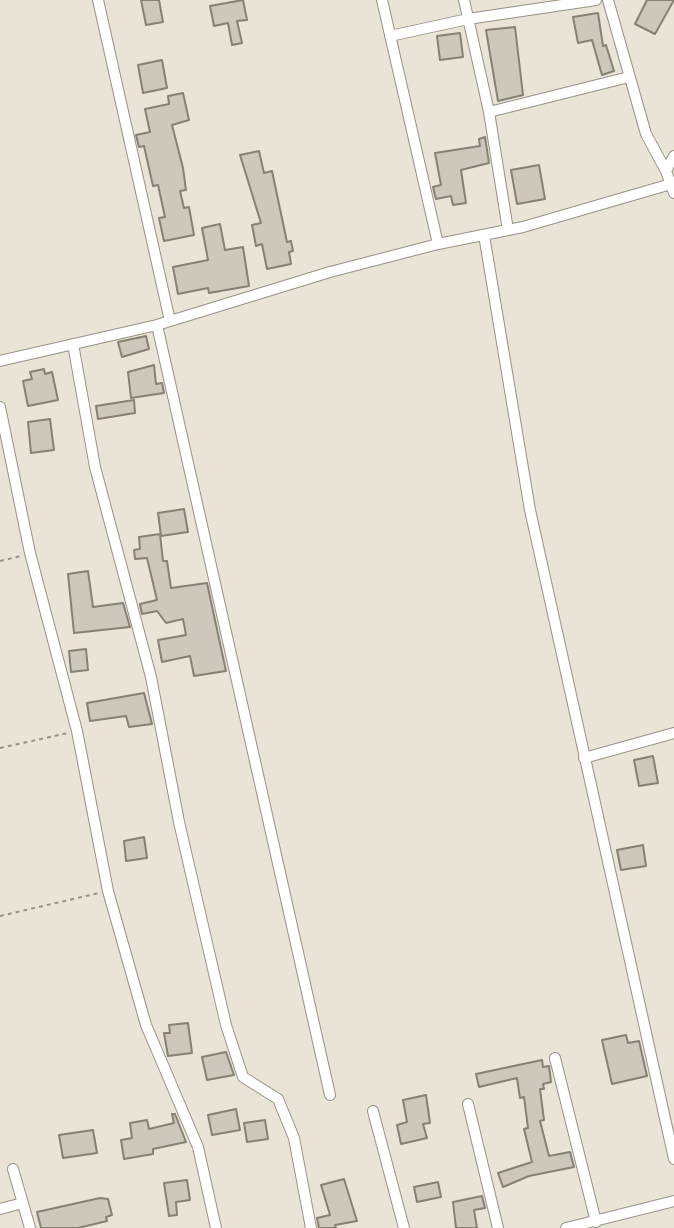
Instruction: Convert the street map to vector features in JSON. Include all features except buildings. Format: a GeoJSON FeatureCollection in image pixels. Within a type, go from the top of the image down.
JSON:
{"type":"FeatureCollection","features":[{"type":"Feature","properties":{"kind":"street"},"geometry":{"type":"LineString","coordinates":[[98,0],[170,321]]}},
{"type":"Feature","properties":{"kind":"street"},"geometry":{"type":"LineString","coordinates":[[382,0],[438,244]]}},
{"type":"Feature","properties":{"kind":"street"},"geometry":{"type":"LineString","coordinates":[[464,0],[489,112],[508,230]]}},
{"type":"Feature","properties":{"kind":"street"},"geometry":{"type":"LineString","coordinates":[[390,36],[468,19],[596,0]]}},
{"type":"Feature","properties":{"kind":"street"},"geometry":{"type":"LineString","coordinates":[[0,361],[157,325],[330,272],[438,244],[672,189],[646,134],[608,0]]}},
{"type":"Feature","properties":{"kind":"street"},"geometry":{"type":"LineString","coordinates":[[489,112],[629,77]]}},
{"type":"Feature","properties":{"kind":"street"},"geometry":{"type":"LineString","coordinates":[[666,171],[674,156]]}},
{"type":"Feature","properties":{"kind":"street"},"geometry":{"type":"LineString","coordinates":[[484,235],[530,510],[674,1159]]}},
{"type":"Feature","properties":{"kind":"street"},"geometry":{"type":"LineString","coordinates":[[157,325],[330,1095]]}},
{"type":"Feature","properties":{"kind":"street"},"geometry":{"type":"LineString","coordinates":[[73,344],[95,467],[148,661],[179,822],[226,1025],[243,1077],[278,1099],[294,1138],[311,1228]]}},
{"type":"Feature","properties":{"kind":"street"},"geometry":{"type":"LineString","coordinates":[[0,407],[30,553],[77,731],[108,891],[146,1025],[198,1147],[216,1228]]}},
{"type":"Feature","properties":{"kind":"street"},"geometry":{"type":"LineString","coordinates":[[584,758],[674,733]]}},
{"type":"Feature","properties":{"kind":"street"},"geometry":{"type":"LineString","coordinates":[[555,1058],[596,1222]]}},
{"type":"Feature","properties":{"kind":"street"},"geometry":{"type":"LineString","coordinates":[[468,1104],[498,1228]]}},
{"type":"Feature","properties":{"kind":"street"},"geometry":{"type":"LineString","coordinates":[[373,1111],[404,1228]]}},
{"type":"Feature","properties":{"kind":"street"},"geometry":{"type":"LineString","coordinates":[[13,1169],[30,1228]]}},
{"type":"Feature","properties":{"kind":"street"},"geometry":{"type":"LineString","coordinates":[[566,1228],[674,1201]]}},
{"type":"Feature","properties":{"kind":"street"},"geometry":{"type":"LineString","coordinates":[[0,1209],[23,1203]]}},
{"type":"Feature","properties":{"kind":"path"},"geometry":{"type":"LineString","coordinates":[[0,561],[30,553]]}},
{"type":"Feature","properties":{"kind":"path"},"geometry":{"type":"LineString","coordinates":[[0,748],[77,731]]}},
{"type":"Feature","properties":{"kind":"path"},"geometry":{"type":"LineString","coordinates":[[0,916],[108,891]]}}]}
